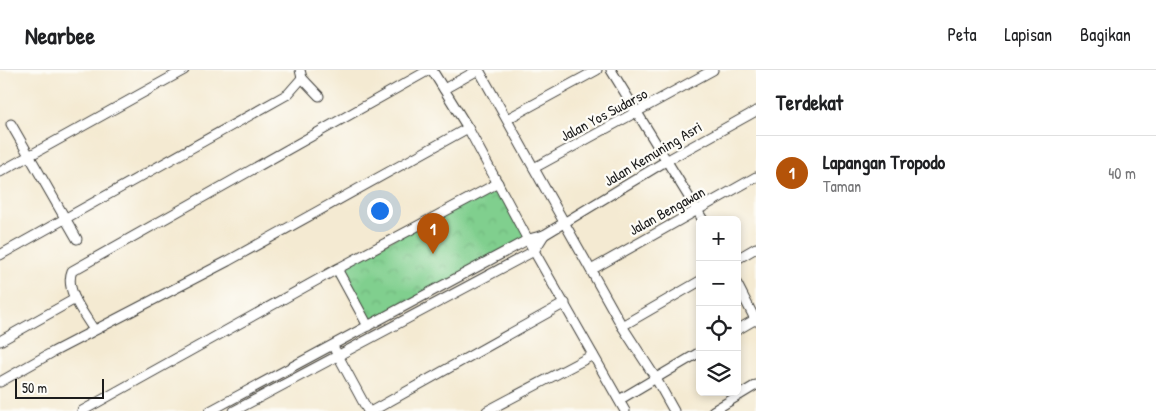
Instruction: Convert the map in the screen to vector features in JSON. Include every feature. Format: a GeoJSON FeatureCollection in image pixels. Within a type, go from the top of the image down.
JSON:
{"type":"FeatureCollection","features":[{"type":"Feature","properties":{"kind":"street"},"geometry":{"type":"LineString","coordinates":[[0,172],[184,70]]}},
{"type":"Feature","properties":{"kind":"street"},"geometry":{"type":"LineString","coordinates":[[94,330],[75,299],[70,280],[72,272],[430,70],[468,128],[621,407],[655,377],[696,354]]}},
{"type":"Feature","properties":{"kind":"street"},"geometry":{"type":"LineString","coordinates":[[444,89],[478,70],[622,326],[655,377],[674,411]]}},
{"type":"Feature","properties":{"kind":"street"},"geometry":{"type":"LineString","coordinates":[[507,119],[597,70]]}},
{"type":"Feature","properties":{"kind":"street"},"geometry":{"type":"LineString","coordinates":[[611,70],[701,216]]}},
{"type":"Feature","properties":{"kind":"street","name":"Jalan Yos Sudarso"},"geometry":{"type":"LineString","coordinates":[[534,168],[713,70]]}},
{"type":"Feature","properties":{"kind":"street"},"geometry":{"type":"LineString","coordinates":[[0,255],[288,94],[301,74],[318,96]]}},
{"type":"Feature","properties":{"kind":"street","name":"Jalan Kemuning Asri"},"geometry":{"type":"LineString","coordinates":[[544,236],[666,161],[756,110]]}},
{"type":"Feature","properties":{"kind":"street"},"geometry":{"type":"LineString","coordinates":[[11,124],[77,239]]}},
{"type":"Feature","properties":{"kind":"street"},"geometry":{"type":"LineString","coordinates":[[0,382],[94,330],[228,261],[468,128]]}},
{"type":"Feature","properties":{"kind":"street","name":"Jalan Bengawan"},"geometry":{"type":"LineString","coordinates":[[591,270],[756,177]]}},
{"type":"Feature","properties":{"kind":"street"},"geometry":{"type":"LineString","coordinates":[[82,411],[336,269],[498,183]]}},
{"type":"Feature","properties":{"kind":"street"},"geometry":{"type":"LineString","coordinates":[[210,411],[529,239],[544,236]]}},
{"type":"Feature","properties":{"kind":"street"},"geometry":{"type":"LineString","coordinates":[[234,411],[534,251],[544,236]]}},
{"type":"Feature","properties":{"kind":"street"},"geometry":{"type":"LineString","coordinates":[[741,257],[756,248]]}},
{"type":"Feature","properties":{"kind":"street"},"geometry":{"type":"LineString","coordinates":[[336,269],[368,326]]}},
{"type":"Feature","properties":{"kind":"street"},"geometry":{"type":"LineString","coordinates":[[622,326],[696,283]]}},
{"type":"Feature","properties":{"kind":"street"},"geometry":{"type":"LineString","coordinates":[[741,292],[756,320],[741,328]]}},
{"type":"Feature","properties":{"kind":"street"},"geometry":{"type":"LineString","coordinates":[[0,341],[75,299]]}},
{"type":"Feature","properties":{"kind":"street"},"geometry":{"type":"LineString","coordinates":[[332,345],[370,411],[565,303]]}},
{"type":"Feature","properties":{"kind":"street"},"geometry":{"type":"LineString","coordinates":[[487,411],[593,355]]}},
{"type":"Feature","properties":{"kind":"street"},"geometry":{"type":"LineString","coordinates":[[712,411],[756,385]]}},
{"type":"Feature","properties":{"kind":"green space"},"geometry":{"type":"Polygon","coordinates":[[[498,183],[529,239],[368,326],[337,269],[498,183]]]}},
{"type":"Feature","properties":{"kind":"place","name":"Lapangan Tropodo"},"geometry":{"type":"Point","coordinates":[433,254]}}]}
